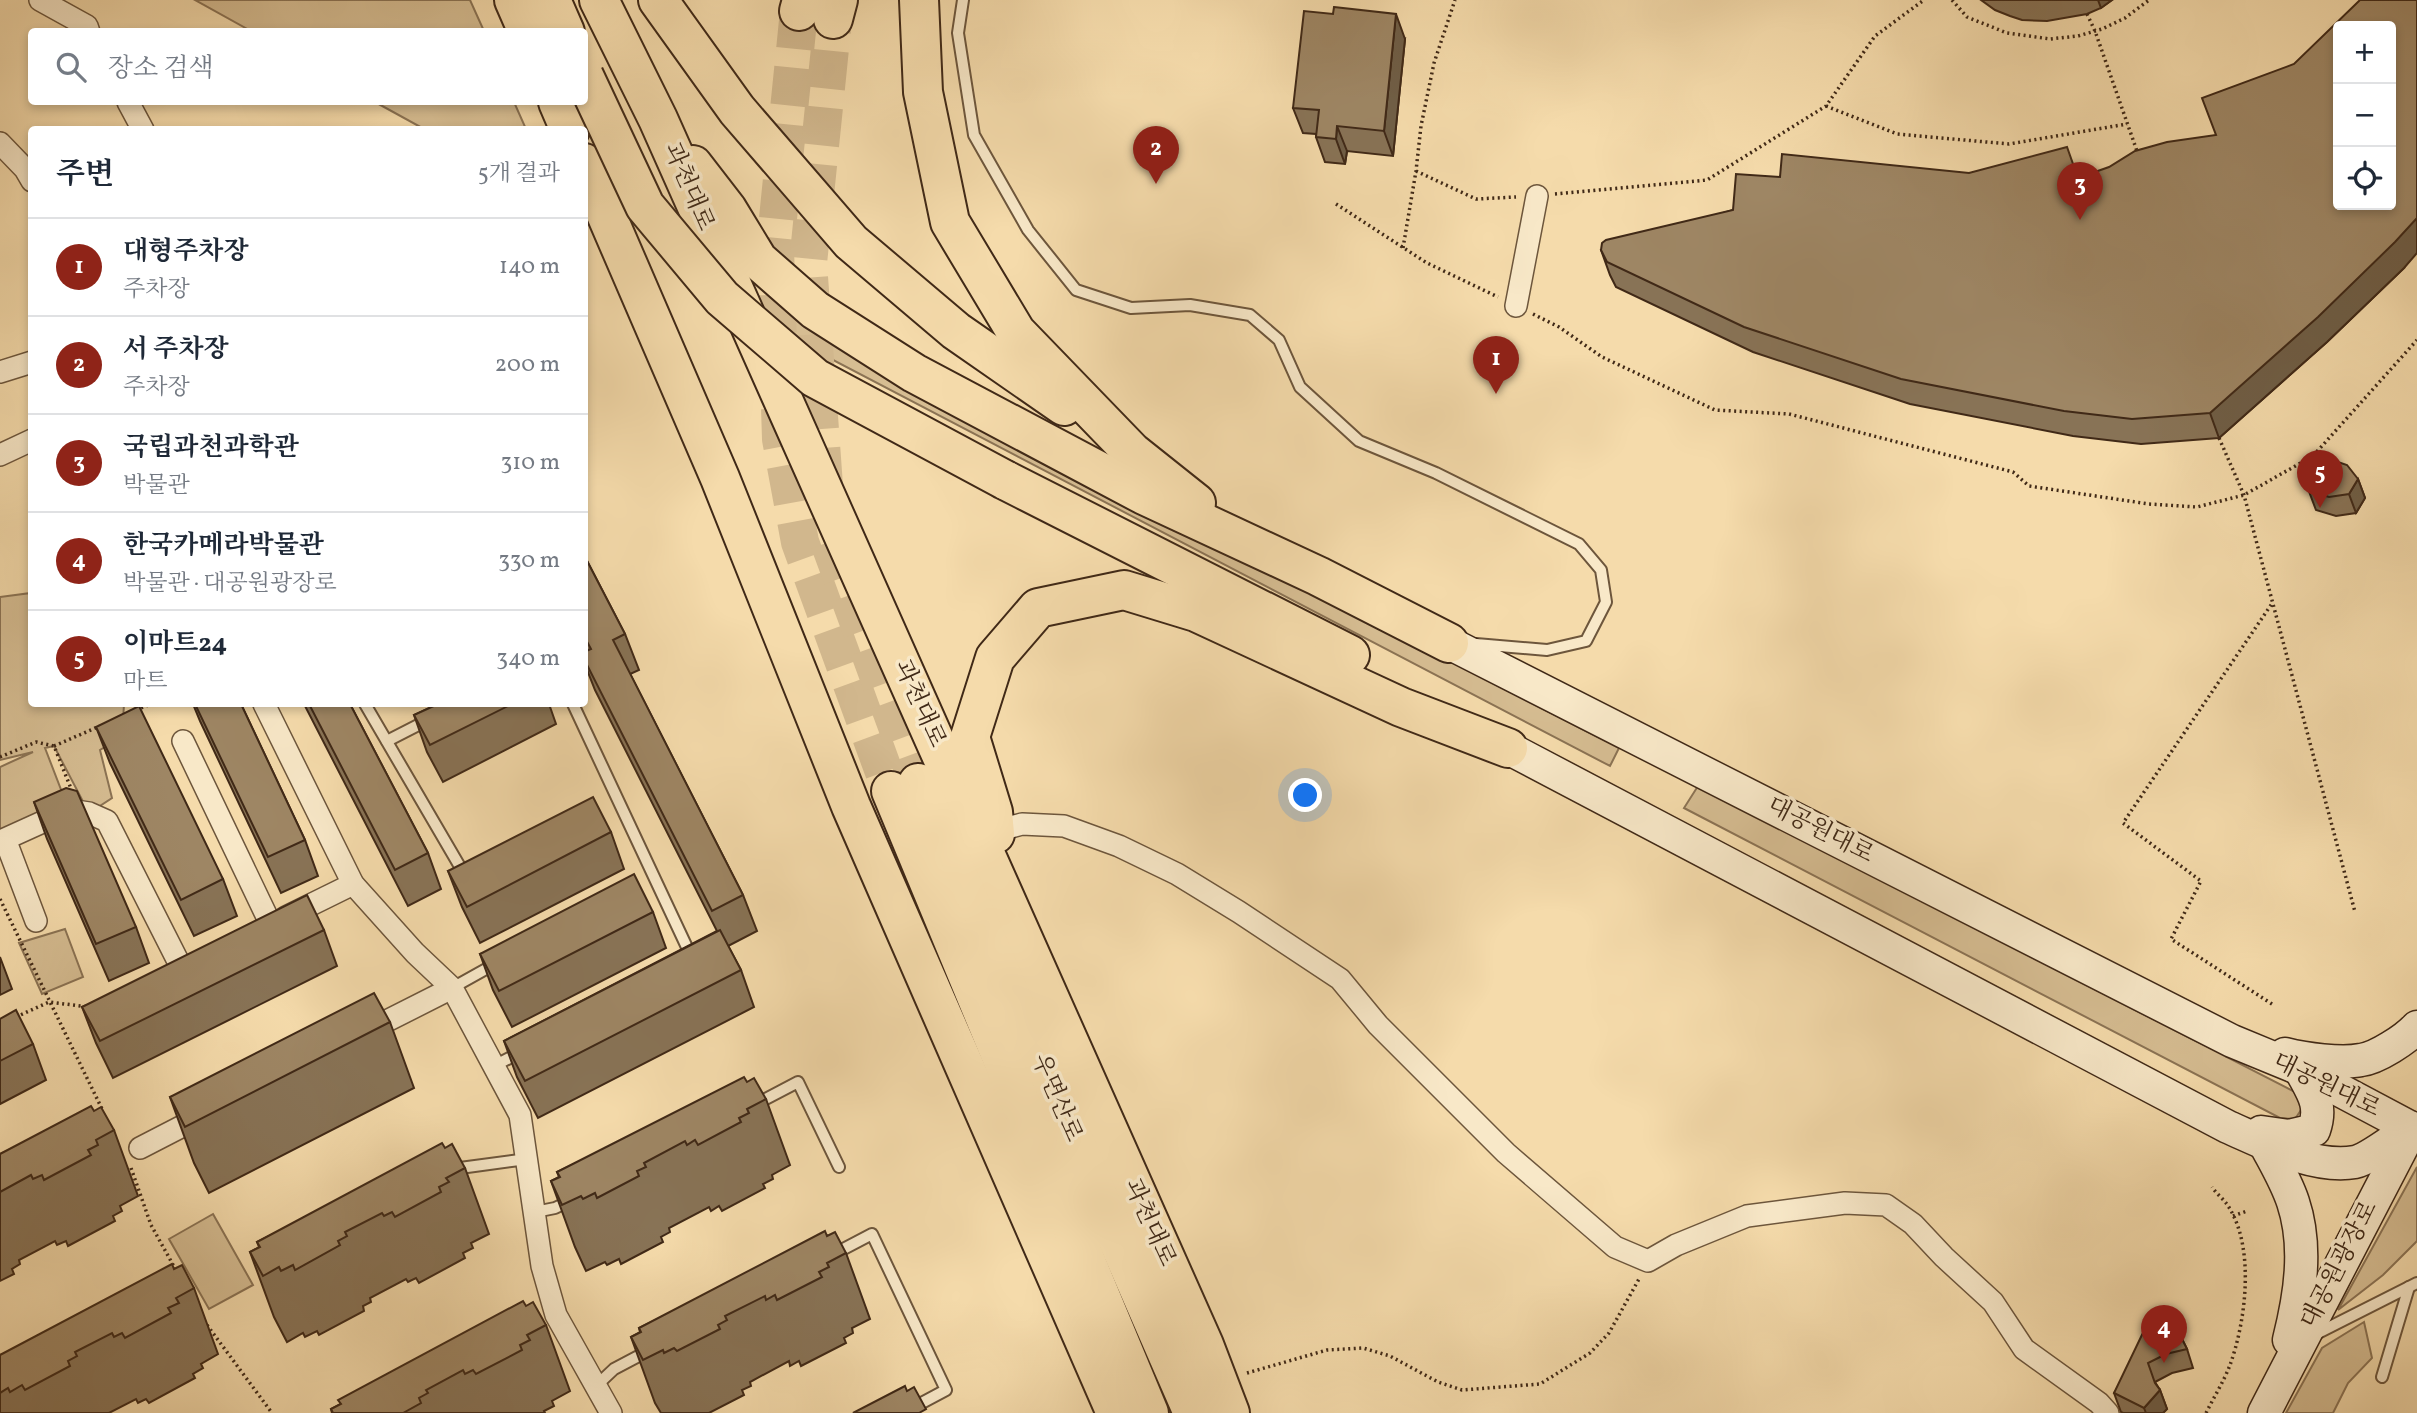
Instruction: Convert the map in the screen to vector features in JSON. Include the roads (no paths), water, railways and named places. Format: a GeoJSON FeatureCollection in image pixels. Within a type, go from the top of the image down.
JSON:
{"type":"FeatureCollection","features":[{"type":"Feature","properties":{"kind":"highway"},"geometry":{"type":"LineString","coordinates":[[514,0],[526,28]]}},
{"type":"Feature","properties":{"kind":"highway"},"geometry":{"type":"LineString","coordinates":[[551,0],[563,28]]}},
{"type":"Feature","properties":{"kind":"highway"},"geometry":{"type":"LineString","coordinates":[[658,0],[737,110],[851,242],[956,331],[1132,452],[1244,542]]}},
{"type":"Feature","properties":{"kind":"highway"},"geometry":{"type":"LineString","coordinates":[[919,0],[923,92],[950,222],[1016,332],[1132,452]]}},
{"type":"Feature","properties":{"kind":"highway","name":"과천대로"},"geometry":{"type":"LineString","coordinates":[[601,2],[659,119],[691,197],[1001,888],[1224,1397]]}},
{"type":"Feature","properties":{"kind":"highway"},"geometry":{"type":"LineString","coordinates":[[588,85],[645,206],[722,298],[815,378],[1005,480],[1477,719],[1508,748]]}},
{"type":"Feature","properties":{"kind":"highway"},"geometry":{"type":"LineString","coordinates":[[559,105],[568,126]]}},
{"type":"Feature","properties":{"kind":"highway"},"geometry":{"type":"LineString","coordinates":[[659,119],[727,209],[758,260],[815,310],[914,373],[1144,495],[1318,576],[1450,643]]}},
{"type":"Feature","properties":{"kind":"highway"},"geometry":{"type":"LineString","coordinates":[[588,172],[720,478],[851,806],[1116,1413]]}},
{"type":"Feature","properties":{"kind":"highway"},"geometry":{"type":"LineString","coordinates":[[1001,888],[993,812],[970,737],[995,658],[1038,608],[1124,590],[1196,612],[1401,707],[1508,748]]}},
{"type":"Feature","properties":{"kind":"highway","name":"우면산로"},"geometry":{"type":"LineString","coordinates":[[1149,1413],[905,787],[1193,1413]]}},
{"type":"Feature","properties":{"kind":"street"},"geometry":{"type":"LineString","coordinates":[[40,0],[88,28]]}},
{"type":"Feature","properties":{"kind":"street"},"geometry":{"type":"LineString","coordinates":[[130,105],[141,126]]}},
{"type":"Feature","properties":{"kind":"street"},"geometry":{"type":"LineString","coordinates":[[0,144],[28,174]]}},
{"type":"Feature","properties":{"kind":"street"},"geometry":{"type":"LineString","coordinates":[[1516,306],[1537,196]]}},
{"type":"Feature","properties":{"kind":"street"},"geometry":{"type":"LineString","coordinates":[[0,372],[28,363]]}},
{"type":"Feature","properties":{"kind":"street"},"geometry":{"type":"LineString","coordinates":[[0,455],[28,442]]}},
{"type":"Feature","properties":{"kind":"street","name":"대공원대로"},"geometry":{"type":"LineString","coordinates":[[1450,643],[2232,1041],[2300,1069],[2415,1126]]}},
{"type":"Feature","properties":{"kind":"street"},"geometry":{"type":"LineString","coordinates":[[269,707],[353,884],[415,953],[452,988],[520,1115],[550,1318],[597,1385],[611,1413]]}},
{"type":"Feature","properties":{"kind":"street"},"geometry":{"type":"LineString","coordinates":[[183,741],[271,925]]}},
{"type":"Feature","properties":{"kind":"street","name":"대공원대로"},"geometry":{"type":"LineString","coordinates":[[1508,748],[2265,1144],[2314,1161],[2356,1162],[2415,1126]]}},
{"type":"Feature","properties":{"kind":"street"},"geometry":{"type":"LineString","coordinates":[[36,921],[5,839],[69,810],[89,813],[107,821],[182,969]]}},
{"type":"Feature","properties":{"kind":"street"},"geometry":{"type":"LineString","coordinates":[[995,831],[1022,824],[1063,826],[1119,846],[1177,874],[1239,912],[1340,979],[1378,1025],[1506,1153],[1615,1247],[1648,1261],[1676,1245],[1747,1216],[1845,1203],[1886,1205],[1913,1224],[1993,1302],[2024,1349],[2099,1403],[2108,1413]]}},
{"type":"Feature","properties":{"kind":"street"},"geometry":{"type":"LineString","coordinates":[[249,936],[353,884]]}},
{"type":"Feature","properties":{"kind":"street"},"geometry":{"type":"LineString","coordinates":[[160,980],[204,958]]}},
{"type":"Feature","properties":{"kind":"street"},"geometry":{"type":"LineString","coordinates":[[344,1043],[452,988]]}},
{"type":"Feature","properties":{"kind":"street"},"geometry":{"type":"LineString","coordinates":[[2232,1041],[2304,1059],[2362,1060],[2406,1038],[2417,1027]]}},
{"type":"Feature","properties":{"kind":"street"},"geometry":{"type":"LineString","coordinates":[[2228,1127],[2289,1136],[2314,1130],[2319,1115],[2315,1099],[2300,1069]]}},
{"type":"Feature","properties":{"kind":"street"},"geometry":{"type":"LineString","coordinates":[[134,1152],[224,1105]]}},
{"type":"Feature","properties":{"kind":"street","name":"대공원광장로"},"geometry":{"type":"LineString","coordinates":[[2270,1402],[2415,1126]]}},
{"type":"Feature","properties":{"kind":"street"},"geometry":{"type":"LineString","coordinates":[[2265,1144],[2284,1178],[2294,1204],[2300,1238],[2301,1286],[2270,1402]]}},
{"type":"Feature","properties":{"kind":"lane"},"geometry":{"type":"LineString","coordinates":[[963,0],[958,33],[974,135],[1028,230],[1076,290],[1131,309],[1190,305],[1250,315],[1279,340],[1300,387],[1359,441],[1436,473],[1579,544],[1601,570],[1606,602],[1586,641],[1547,649],[1450,643]]}},
{"type":"Feature","properties":{"kind":"lane"},"geometry":{"type":"LineString","coordinates":[[367,707],[468,880],[480,874]]}},
{"type":"Feature","properties":{"kind":"lane"},"geometry":{"type":"LineString","coordinates":[[574,707],[694,962],[682,969]]}},
{"type":"Feature","properties":{"kind":"lane"},"geometry":{"type":"LineString","coordinates":[[387,741],[437,716]]}},
{"type":"Feature","properties":{"kind":"lane"},"geometry":{"type":"LineString","coordinates":[[643,884],[655,877]]}},
{"type":"Feature","properties":{"kind":"lane"},"geometry":{"type":"LineString","coordinates":[[452,988],[512,955]]}},
{"type":"Feature","properties":{"kind":"lane"},"geometry":{"type":"LineString","coordinates":[[494,1066],[529,1048]]}},
{"type":"Feature","properties":{"kind":"lane"},"geometry":{"type":"LineString","coordinates":[[738,1114],[799,1082],[839,1167]]}},
{"type":"Feature","properties":{"kind":"lane"},"geometry":{"type":"LineString","coordinates":[[436,1181],[460,1168],[527,1159]]}},
{"type":"Feature","properties":{"kind":"lane"},"geometry":{"type":"LineString","coordinates":[[535,1212],[555,1209],[580,1196]]}},
{"type":"Feature","properties":{"kind":"lane"},"geometry":{"type":"LineString","coordinates":[[823,1260],[872,1234],[946,1390],[903,1413]]}},
{"type":"Feature","properties":{"kind":"lane"},"geometry":{"type":"LineString","coordinates":[[2300,1342],[2413,1285]]}},
{"type":"Feature","properties":{"kind":"lane"},"geometry":{"type":"LineString","coordinates":[[2382,1377],[2413,1285]]}},
{"type":"Feature","properties":{"kind":"lane"},"geometry":{"type":"LineString","coordinates":[[597,1385],[614,1369],[663,1343]]}},
{"type":"Feature","properties":{"kind":"tunnel"},"geometry":{"type":"LineString","coordinates":[[799,11],[775,248],[781,439],[800,542],[891,791]]}},
{"type":"Feature","properties":{"kind":"tunnel"},"geometry":{"type":"LineString","coordinates":[[824,486],[808,263],[833,19]]}},
{"type":"Feature","properties":{"kind":"tunnel"},"geometry":{"type":"LineString","coordinates":[[829,542],[918,783]]}},
{"type":"Feature","properties":{"kind":"place","name":"서 주차장"},"geometry":{"type":"Point","coordinates":[1156,184]}},
{"type":"Feature","properties":{"kind":"place","name":"국립과천과학관"},"geometry":{"type":"Point","coordinates":[2080,220]}},
{"type":"Feature","properties":{"kind":"place","name":"대형주차장"},"geometry":{"type":"Point","coordinates":[1496,394]}},
{"type":"Feature","properties":{"kind":"place","name":"이마트24"},"geometry":{"type":"Point","coordinates":[2320,508]}},
{"type":"Feature","properties":{"kind":"place","name":"한국카메라박물관"},"geometry":{"type":"Point","coordinates":[2164,1363]}}]}
